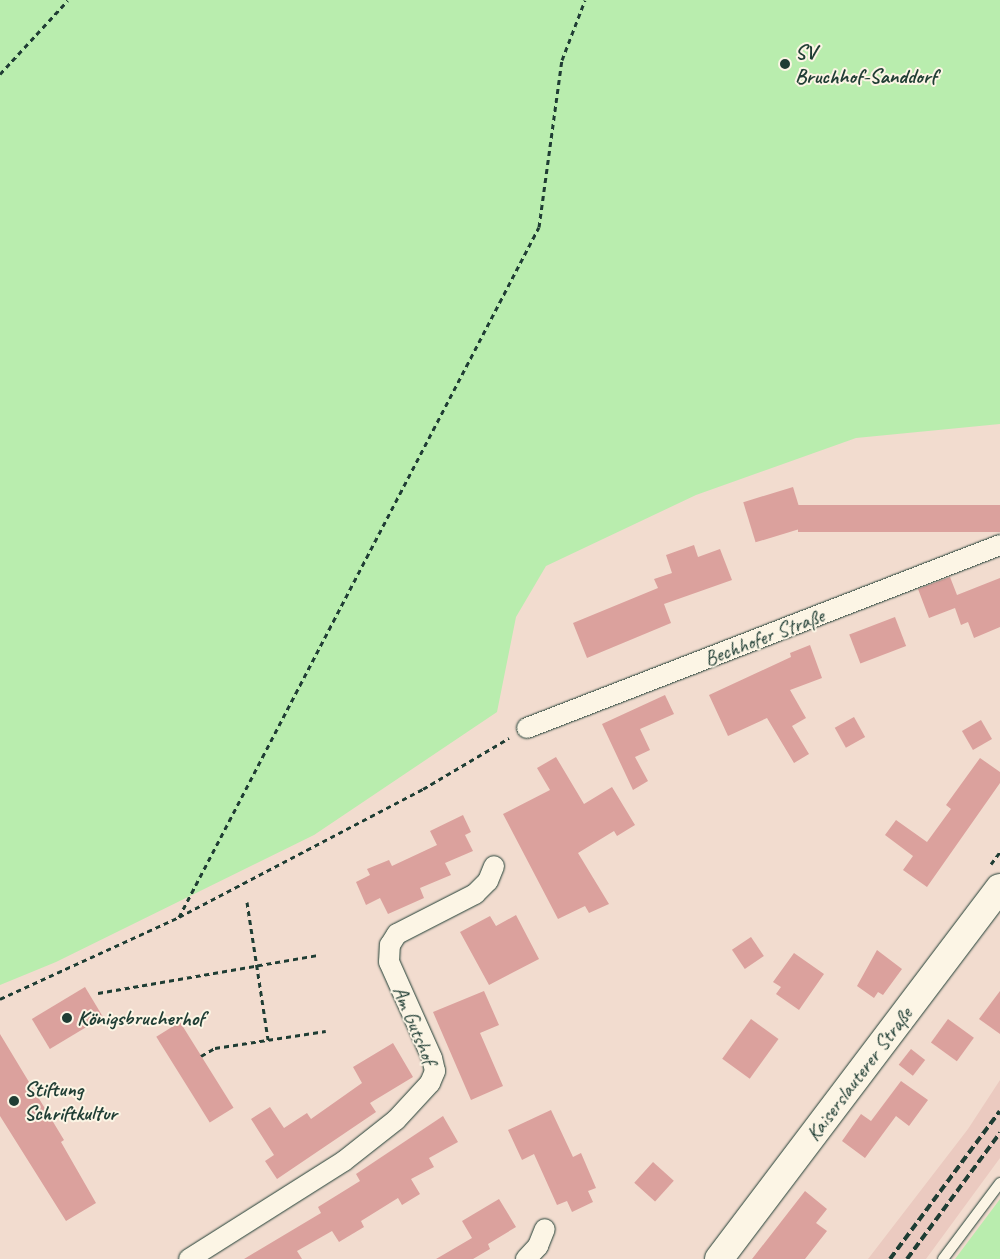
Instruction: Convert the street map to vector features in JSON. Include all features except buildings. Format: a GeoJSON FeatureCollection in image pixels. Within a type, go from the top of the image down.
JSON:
{"type":"FeatureCollection","features":[{"type":"Feature","properties":{"kind":"main road","name":"Kaiserslauterer Straße"},"geometry":{"type":"LineString","coordinates":[[719,1259],[1000,888]]}},
{"type":"Feature","properties":{"kind":"street","name":"Bechhofer Straße"},"geometry":{"type":"LineString","coordinates":[[527,728],[1000,545]]}},
{"type":"Feature","properties":{"kind":"street","name":"Am Gutshof"},"geometry":{"type":"LineString","coordinates":[[189,1259],[211,1253],[344,1161],[396,1120],[430,1083],[435,1071],[432,1058],[389,962],[390,945],[397,934],[475,894],[488,881],[494,866]]}},
{"type":"Feature","properties":{"kind":"street"},"geometry":{"type":"LineString","coordinates":[[526,1259],[538,1246],[545,1229]]}},
{"type":"Feature","properties":{"kind":"lane"},"geometry":{"type":"LineString","coordinates":[[943,1259],[1000,1183]]}},
{"type":"Feature","properties":{"kind":"path"},"geometry":{"type":"LineString","coordinates":[[0,74],[68,0]]}},
{"type":"Feature","properties":{"kind":"path"},"geometry":{"type":"LineString","coordinates":[[179,917],[539,227],[562,60],[586,0]]}},
{"type":"Feature","properties":{"kind":"path"},"geometry":{"type":"LineString","coordinates":[[0,999],[179,917],[423,789],[527,728]]}},
{"type":"Feature","properties":{"kind":"path"},"geometry":{"type":"LineString","coordinates":[[247,902],[268,1039]]}},
{"type":"Feature","properties":{"kind":"path"},"geometry":{"type":"LineString","coordinates":[[98,993],[319,955]]}},
{"type":"Feature","properties":{"kind":"path"},"geometry":{"type":"LineString","coordinates":[[201,1056],[216,1048],[326,1031]]}},
{"type":"Feature","properties":{"kind":"shaded area"},"geometry":{"type":"Polygon","coordinates":[[[1000,1080],[1000,1158],[926,1259],[868,1259],[968,1129],[1000,1080]]]}},
{"type":"Feature","properties":{"kind":"green space"},"geometry":{"type":"Polygon","coordinates":[[[0,0],[1000,0],[1000,424],[856,438],[696,495],[546,566],[516,617],[497,712],[314,835],[56,962],[0,985],[0,0]]]}},
{"type":"Feature","properties":{"kind":"green space"},"geometry":{"type":"Polygon","coordinates":[[[1000,1199],[1000,1259],[955,1259],[1000,1199]]]}},
{"type":"Feature","properties":{"kind":"railway"},"geometry":{"type":"LineString","coordinates":[[890,1259],[1000,1111]]}},
{"type":"Feature","properties":{"kind":"railway"},"geometry":{"type":"LineString","coordinates":[[907,1259],[1000,1133]]}},
{"type":"Feature","properties":{"kind":"place","name":"SV Bruchhof-Sanddorf"},"geometry":{"type":"Point","coordinates":[785,64]}},
{"type":"Feature","properties":{"kind":"place","name":"Königsbrucherhof"},"geometry":{"type":"Point","coordinates":[67,1018]}},
{"type":"Feature","properties":{"kind":"place","name":"Stiftung Schriftkultur"},"geometry":{"type":"Point","coordinates":[14,1101]}}]}
